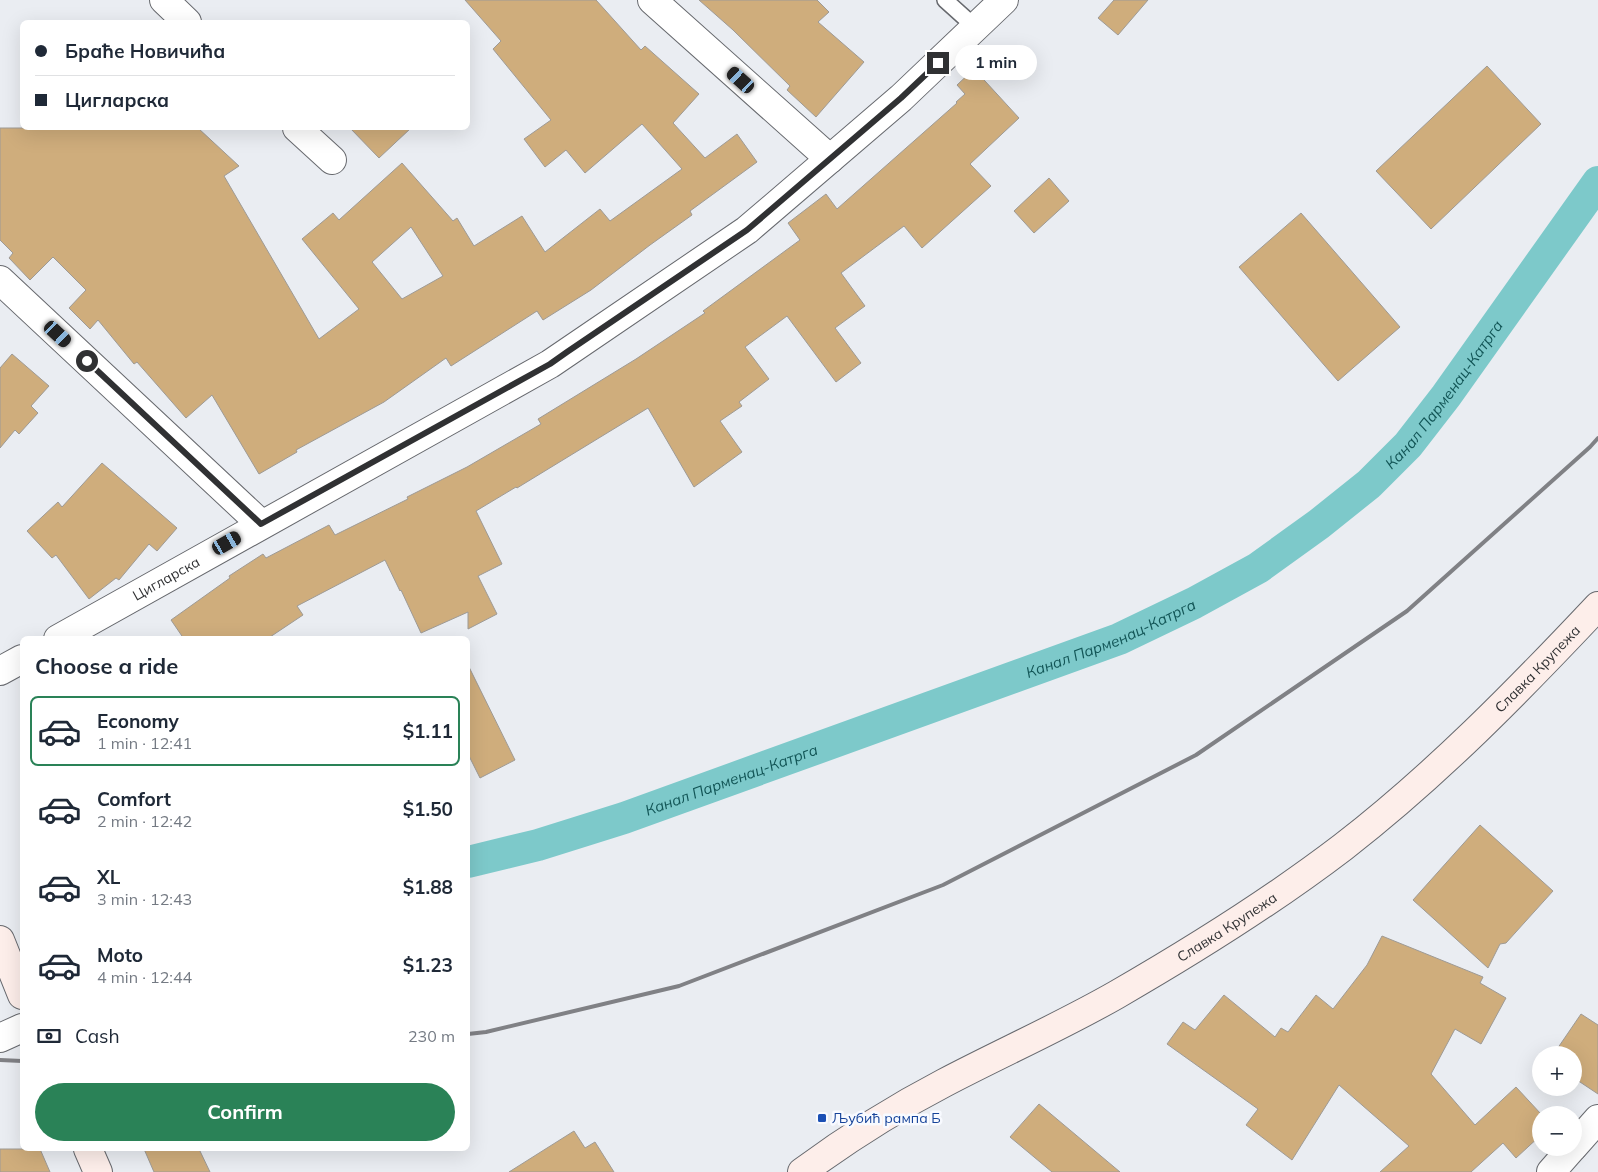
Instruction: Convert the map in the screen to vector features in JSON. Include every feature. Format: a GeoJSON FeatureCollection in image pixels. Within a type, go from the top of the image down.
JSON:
{"type":"FeatureCollection","features":[{"type":"Feature","properties":{"kind":"main road","name":"Славка Крупежа"},"geometry":{"type":"LineString","coordinates":[[802,1172],[837,1147],[916,1098],[1116,995],[1214,936],[1298,880],[1356,836],[1450,755],[1527,681],[1598,606]]}},
{"type":"Feature","properties":{"kind":"main road"},"geometry":{"type":"LineString","coordinates":[[0,940],[20,990]]}},
{"type":"Feature","properties":{"kind":"main road"},"geometry":{"type":"LineString","coordinates":[[89,1151],[98,1172]]}},
{"type":"Feature","properties":{"kind":"street"},"geometry":{"type":"LineString","coordinates":[[164,0],[185,20]]}},
{"type":"Feature","properties":{"kind":"street"},"geometry":{"type":"LineString","coordinates":[[652,0],[830,159]]}},
{"type":"Feature","properties":{"kind":"street","name":"Цигларска"},"geometry":{"type":"LineString","coordinates":[[63,636],[550,364],[747,230],[901,98],[1004,0]]}},
{"type":"Feature","properties":{"kind":"street"},"geometry":{"type":"LineString","coordinates":[[299,130],[332,160]]}},
{"type":"Feature","properties":{"kind":"street"},"geometry":{"type":"LineString","coordinates":[[0,280],[261,524]]}},
{"type":"Feature","properties":{"kind":"street"},"geometry":{"type":"LineString","coordinates":[[0,671],[20,660]]}},
{"type":"Feature","properties":{"kind":"street"},"geometry":{"type":"LineString","coordinates":[[0,1038],[20,1029]]}},
{"type":"Feature","properties":{"kind":"street"},"geometry":{"type":"LineString","coordinates":[[1582,1137],[1598,1119]]}},
{"type":"Feature","properties":{"kind":"street"},"geometry":{"type":"LineString","coordinates":[[1550,1172],[1565,1156]]}},
{"type":"Feature","properties":{"kind":"lane"},"geometry":{"type":"LineString","coordinates":[[945,0],[975,27]]}},
{"type":"Feature","properties":{"kind":"building"},"geometry":{"type":"Polygon","coordinates":[[[465,0],[596,0],[641,50],[645,46],[699,94],[673,123],[705,158],[737,134],[757,162],[690,211],[692,215],[591,290],[543,320],[537,311],[451,366],[446,358],[384,402],[296,450],[297,452],[259,474],[212,395],[186,418],[137,362],[134,364],[98,320],[90,329],[69,308],[86,290],[53,257],[30,280],[9,258],[13,253],[0,240],[0,128],[20,128],[20,130],[200,130],[239,166],[224,176],[319,339],[359,309],[302,239],[333,213],[339,220],[402,163],[453,221],[457,218],[474,246],[522,216],[545,252],[600,209],[610,221],[682,169],[642,124],[585,173],[566,150],[545,167],[524,139],[551,120],[493,49],[501,41],[465,0]],[[411,227],[372,262],[402,299],[443,276],[411,227]]]}},
{"type":"Feature","properties":{"kind":"building"},"geometry":{"type":"Polygon","coordinates":[[[699,0],[817,0],[829,12],[818,22],[864,62],[816,117],[787,90],[790,86],[733,30],[699,0]]]}},
{"type":"Feature","properties":{"kind":"building"},"geometry":{"type":"Polygon","coordinates":[[[1114,0],[1148,0],[1118,35],[1098,18],[1114,0]]]}},
{"type":"Feature","properties":{"kind":"building"},"geometry":{"type":"Polygon","coordinates":[[[1487,66],[1541,124],[1431,229],[1376,171],[1487,66]]]}},
{"type":"Feature","properties":{"kind":"building"},"geometry":{"type":"Polygon","coordinates":[[[974,69],[1019,118],[970,164],[991,186],[922,248],[904,226],[841,273],[865,306],[835,328],[861,363],[836,382],[787,316],[745,347],[769,379],[739,402],[742,406],[720,421],[742,452],[694,487],[648,408],[476,511],[502,564],[478,576],[497,614],[468,629],[468,612],[421,633],[385,560],[297,606],[303,615],[272,636],[182,636],[171,620],[230,578],[229,576],[263,554],[266,558],[329,525],[335,535],[467,467],[541,424],[538,419],[636,359],[705,313],[703,311],[800,240],[788,223],[826,194],[837,209],[957,103],[965,94],[957,85],[974,69]]]}},
{"type":"Feature","properties":{"kind":"building"},"geometry":{"type":"Polygon","coordinates":[[[352,130],[409,130],[379,158],[352,130]]]}},
{"type":"Feature","properties":{"kind":"building"},"geometry":{"type":"Polygon","coordinates":[[[1049,178],[1069,201],[1034,233],[1014,211],[1049,178]]]}},
{"type":"Feature","properties":{"kind":"building"},"geometry":{"type":"Polygon","coordinates":[[[1301,213],[1400,327],[1338,381],[1239,267],[1301,213]]]}},
{"type":"Feature","properties":{"kind":"building"},"geometry":{"type":"Polygon","coordinates":[[[12,354],[49,386],[31,406],[38,413],[19,434],[15,430],[0,448],[0,368],[12,354]]]}},
{"type":"Feature","properties":{"kind":"building"},"geometry":{"type":"Polygon","coordinates":[[[102,463],[177,528],[157,551],[149,544],[119,580],[116,578],[89,599],[56,555],[52,558],[27,531],[58,502],[62,507],[102,463]]]}},
{"type":"Feature","properties":{"kind":"building"},"geometry":{"type":"Polygon","coordinates":[[[470,669],[515,760],[480,778],[470,758],[470,669]]]}},
{"type":"Feature","properties":{"kind":"building"},"geometry":{"type":"Polygon","coordinates":[[[1480,825],[1553,891],[1506,943],[1500,944],[1488,968],[1413,900],[1480,825]]]}},
{"type":"Feature","properties":{"kind":"building"},"geometry":{"type":"Polygon","coordinates":[[[1382,936],[1483,977],[1480,983],[1506,998],[1481,1044],[1455,1029],[1431,1074],[1475,1125],[1516,1087],[1534,1106],[1532,1106],[1532,1143],[1516,1158],[1503,1143],[1471,1172],[1380,1172],[1409,1146],[1339,1085],[1292,1160],[1246,1125],[1258,1109],[1167,1044],[1183,1022],[1195,1030],[1224,995],[1275,1037],[1281,1028],[1288,1032],[1316,995],[1333,1009],[1367,965],[1382,936]]]}},
{"type":"Feature","properties":{"kind":"building"},"geometry":{"type":"Polygon","coordinates":[[[1581,1014],[1598,1025],[1598,1094],[1582,1083],[1582,1046],[1559,1046],[1581,1014]]]}},
{"type":"Feature","properties":{"kind":"building"},"geometry":{"type":"Polygon","coordinates":[[[1039,1104],[1120,1172],[1052,1172],[1010,1137],[1039,1104]]]}},
{"type":"Feature","properties":{"kind":"building"},"geometry":{"type":"Polygon","coordinates":[[[574,1131],[585,1148],[595,1142],[614,1172],[509,1172],[574,1131]]]}},
{"type":"Feature","properties":{"kind":"building"},"geometry":{"type":"Polygon","coordinates":[[[0,1149],[20,1149],[20,1151],[41,1151],[50,1172],[0,1172],[0,1149]]]}},
{"type":"Feature","properties":{"kind":"building"},"geometry":{"type":"Polygon","coordinates":[[[145,1151],[200,1151],[210,1172],[154,1172],[145,1151]]]}},
{"type":"Feature","properties":{"kind":"waterway","name":"Канал Парменац-Катрга"},"geometry":{"type":"LineString","coordinates":[[470,862],[538,845],[624,818],[1119,639],[1194,603],[1258,568],[1319,524],[1369,484],[1408,445],[1446,396],[1598,182]]}},
{"type":"Feature","properties":{"kind":"railway"},"geometry":{"type":"LineString","coordinates":[[470,1034],[486,1032],[679,986],[943,885],[1196,755],[1407,611],[1598,438]]}},
{"type":"Feature","properties":{"kind":"railway"},"geometry":{"type":"LineString","coordinates":[[0,1060],[20,1061]]}},
{"type":"Feature","properties":{"kind":"place","name":"Љубић рампа Б"},"geometry":{"type":"Point","coordinates":[822,1118]}},
{"type":"Feature","properties":{"kind":"route"},"geometry":{"type":"LineString","coordinates":[[87,361],[261,524],[550,364],[747,230],[901,98],[938,63]]}}]}
